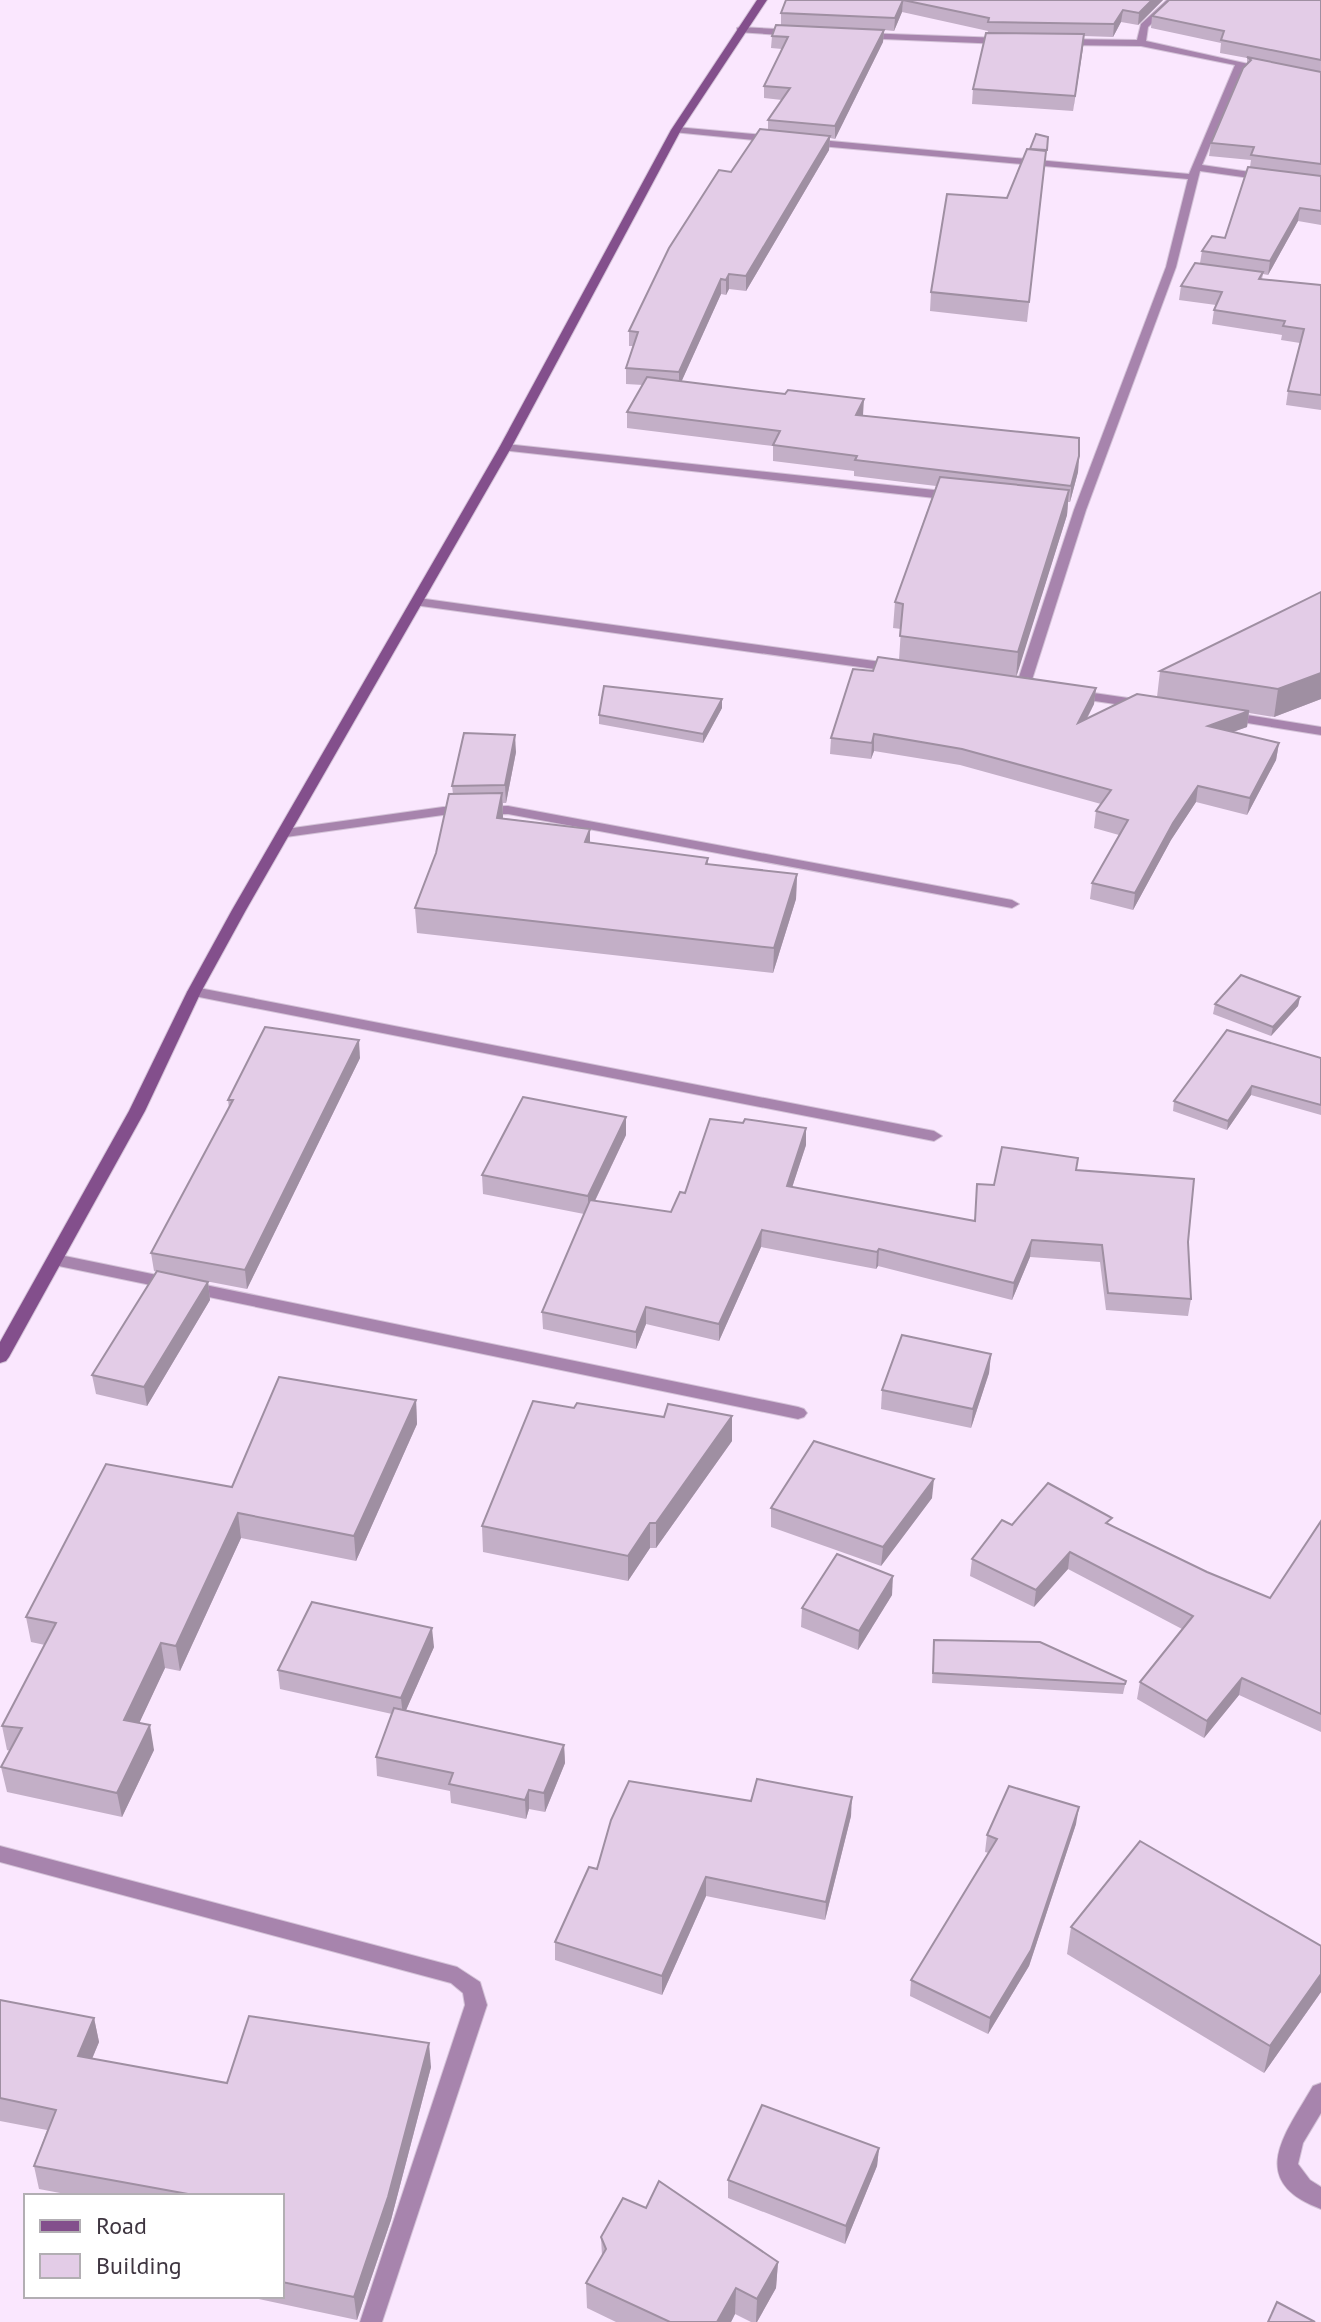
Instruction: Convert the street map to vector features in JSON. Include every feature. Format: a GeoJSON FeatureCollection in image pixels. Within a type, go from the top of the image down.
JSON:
{"type":"FeatureCollection","features":[{"type":"Feature","properties":{"kind":"main road"},"geometry":{"type":"LineString","coordinates":[[0,1357],[137,1111],[194,992],[505,448],[676,130],[762,0]]}},
{"type":"Feature","properties":{"kind":"street"},"geometry":{"type":"LineString","coordinates":[[1141,43],[1144,26],[1172,0]]}},
{"type":"Feature","properties":{"kind":"street"},"geometry":{"type":"LineString","coordinates":[[740,30],[803,33]]}},
{"type":"Feature","properties":{"kind":"street"},"geometry":{"type":"LineString","coordinates":[[850,35],[1020,41]]}},
{"type":"Feature","properties":{"kind":"street"},"geometry":{"type":"LineString","coordinates":[[1049,41],[1141,43],[1254,66]]}},
{"type":"Feature","properties":{"kind":"street"},"geometry":{"type":"LineString","coordinates":[[1023,686],[1080,510],[1171,267],[1195,172],[1240,64]]}},
{"type":"Feature","properties":{"kind":"street"},"geometry":{"type":"LineString","coordinates":[[676,130],[786,140]]}},
{"type":"Feature","properties":{"kind":"street"},"geometry":{"type":"LineString","coordinates":[[801,142],[1274,178]]}},
{"type":"Feature","properties":{"kind":"street"},"geometry":{"type":"LineString","coordinates":[[1171,267],[1186,269]]}},
{"type":"Feature","properties":{"kind":"street"},"geometry":{"type":"LineString","coordinates":[[505,448],[972,498]]}},
{"type":"Feature","properties":{"kind":"street"},"geometry":{"type":"LineString","coordinates":[[1065,508],[1080,510]]}},
{"type":"Feature","properties":{"kind":"street"},"geometry":{"type":"LineString","coordinates":[[418,602],[915,671]]}},
{"type":"Feature","properties":{"kind":"street"},"geometry":{"type":"LineString","coordinates":[[1008,684],[1038,688]]}},
{"type":"Feature","properties":{"kind":"street"},"geometry":{"type":"LineString","coordinates":[[1053,691],[1158,706]]}},
{"type":"Feature","properties":{"kind":"street"},"geometry":{"type":"LineString","coordinates":[[1218,715],[1321,731]]}},
{"type":"Feature","properties":{"kind":"street"},"geometry":{"type":"LineString","coordinates":[[286,833],[443,811],[508,810],[1012,904]]}},
{"type":"Feature","properties":{"kind":"street"},"geometry":{"type":"LineString","coordinates":[[194,992],[934,1136]]}},
{"type":"Feature","properties":{"kind":"street"},"geometry":{"type":"LineString","coordinates":[[55,1260],[798,1413]]}},
{"type":"Feature","properties":{"kind":"street"},"geometry":{"type":"LineString","coordinates":[[0,1854],[457,1976],[473,1988],[476,2005],[371,2322]]}},
{"type":"Feature","properties":{"kind":"street"},"geometry":{"type":"LineString","coordinates":[[1321,2093],[1285,2159],[1288,2176],[1300,2188],[1321,2199]]}},
{"type":"Feature","properties":{"kind":"building"},"geometry":{"type":"Polygon","coordinates":[[[786,0],[903,0],[895,18],[781,13],[786,0]]]}},
{"type":"Feature","properties":{"kind":"building"},"geometry":{"type":"Polygon","coordinates":[[[903,0],[1152,0],[1139,13],[1123,10],[1114,24],[988,22],[989,18],[903,0]]]}},
{"type":"Feature","properties":{"kind":"building"},"geometry":{"type":"Polygon","coordinates":[[[1169,0],[1321,0],[1321,60],[1221,40],[1224,31],[1152,16],[1169,0]]]}},
{"type":"Feature","properties":{"kind":"building"},"geometry":{"type":"Polygon","coordinates":[[[776,25],[884,30],[835,126],[768,120],[790,88],[764,86],[788,37],[772,36],[776,25]]]}},
{"type":"Feature","properties":{"kind":"building"},"geometry":{"type":"Polygon","coordinates":[[[986,33],[1084,34],[1075,96],[973,89],[986,33]]]}},
{"type":"Feature","properties":{"kind":"building"},"geometry":{"type":"Polygon","coordinates":[[[1247,57],[1321,72],[1321,164],[1251,155],[1254,147],[1211,143],[1243,68],[1251,60],[1247,57]]]}},
{"type":"Feature","properties":{"kind":"building"},"geometry":{"type":"Polygon","coordinates":[[[760,129],[830,136],[746,276],[729,274],[726,280],[721,279],[679,372],[626,368],[638,332],[629,331],[669,248],[719,170],[731,172],[760,129]]]}},
{"type":"Feature","properties":{"kind":"building"},"geometry":{"type":"Polygon","coordinates":[[[1036,134],[1048,137],[1047,150],[1030,149],[1036,134]]]}},
{"type":"Feature","properties":{"kind":"building"},"geometry":{"type":"Polygon","coordinates":[[[1027,149],[1046,151],[1029,302],[931,292],[947,194],[1007,198],[1027,149]]]}},
{"type":"Feature","properties":{"kind":"building"},"geometry":{"type":"Polygon","coordinates":[[[1248,167],[1321,176],[1321,211],[1300,208],[1270,261],[1202,251],[1212,236],[1225,238],[1248,167]]]}},
{"type":"Feature","properties":{"kind":"building"},"geometry":{"type":"Polygon","coordinates":[[[1195,263],[1263,272],[1259,279],[1321,285],[1321,395],[1288,391],[1304,329],[1283,326],[1285,321],[1214,310],[1222,292],[1181,286],[1195,263]]]}},
{"type":"Feature","properties":{"kind":"building"},"geometry":{"type":"Polygon","coordinates":[[[647,377],[785,394],[788,390],[864,399],[856,415],[1079,438],[1079,456],[1071,486],[855,460],[857,456],[773,445],[780,431],[627,412],[647,377]]]}},
{"type":"Feature","properties":{"kind":"building"},"geometry":{"type":"Polygon","coordinates":[[[940,477],[1069,490],[1018,652],[900,636],[903,604],[895,602],[940,477]]]}},
{"type":"Feature","properties":{"kind":"building"},"geometry":{"type":"Polygon","coordinates":[[[1321,592],[1321,673],[1278,689],[1160,671],[1321,592]]]}},
{"type":"Feature","properties":{"kind":"building"},"geometry":{"type":"Polygon","coordinates":[[[878,657],[1096,688],[1078,723],[1137,694],[1249,711],[1208,726],[1279,743],[1250,798],[1198,786],[1173,823],[1135,893],[1092,883],[1128,820],[1096,811],[1111,790],[962,749],[874,734],[872,743],[831,738],[853,669],[873,671],[878,657]]]}},
{"type":"Feature","properties":{"kind":"building"},"geometry":{"type":"Polygon","coordinates":[[[604,686],[722,699],[703,734],[599,715],[604,686]]]}},
{"type":"Feature","properties":{"kind":"building"},"geometry":{"type":"Polygon","coordinates":[[[464,733],[515,735],[505,785],[452,786],[464,733]]]}},
{"type":"Feature","properties":{"kind":"building"},"geometry":{"type":"Polygon","coordinates":[[[502,793],[497,818],[590,829],[585,842],[708,858],[706,864],[797,874],[774,948],[415,908],[436,853],[449,794],[502,793]]]}},
{"type":"Feature","properties":{"kind":"building"},"geometry":{"type":"Polygon","coordinates":[[[1241,975],[1300,997],[1273,1027],[1215,1004],[1241,975]]]}},
{"type":"Feature","properties":{"kind":"building"},"geometry":{"type":"Polygon","coordinates":[[[265,1027],[359,1040],[245,1270],[151,1253],[233,1100],[228,1100],[265,1027]]]}},
{"type":"Feature","properties":{"kind":"building"},"geometry":{"type":"Polygon","coordinates":[[[1227,1030],[1321,1058],[1321,1105],[1252,1086],[1228,1121],[1174,1101],[1227,1030]]]}},
{"type":"Feature","properties":{"kind":"building"},"geometry":{"type":"Polygon","coordinates":[[[523,1097],[626,1117],[588,1196],[482,1175],[523,1097]]]}},
{"type":"Feature","properties":{"kind":"building"},"geometry":{"type":"Polygon","coordinates":[[[710,1119],[743,1123],[745,1119],[806,1128],[787,1186],[975,1221],[977,1184],[994,1185],[1002,1147],[1078,1158],[1076,1170],[1194,1179],[1188,1242],[1191,1299],[1108,1293],[1102,1245],[1032,1240],[1014,1283],[879,1249],[877,1252],[762,1230],[719,1324],[646,1307],[636,1332],[542,1312],[590,1200],[671,1212],[680,1192],[685,1193],[710,1119]]]}},
{"type":"Feature","properties":{"kind":"building"},"geometry":{"type":"Polygon","coordinates":[[[157,1271],[208,1282],[144,1387],[92,1375],[157,1271]]]}},
{"type":"Feature","properties":{"kind":"building"},"geometry":{"type":"Polygon","coordinates":[[[902,1335],[991,1354],[973,1409],[882,1390],[902,1335]]]}},
{"type":"Feature","properties":{"kind":"building"},"geometry":{"type":"Polygon","coordinates":[[[279,1377],[416,1400],[354,1536],[238,1513],[176,1646],[161,1643],[124,1720],[150,1725],[117,1793],[1,1767],[22,1728],[2,1726],[56,1623],[26,1617],[106,1464],[232,1487],[279,1377]]]}},
{"type":"Feature","properties":{"kind":"building"},"geometry":{"type":"Polygon","coordinates":[[[533,1401],[574,1408],[577,1403],[664,1417],[668,1404],[732,1416],[656,1523],[650,1523],[628,1556],[482,1526],[533,1401]]]}},
{"type":"Feature","properties":{"kind":"building"},"geometry":{"type":"Polygon","coordinates":[[[814,1441],[934,1479],[883,1547],[771,1508],[814,1441]]]}},
{"type":"Feature","properties":{"kind":"building"},"geometry":{"type":"Polygon","coordinates":[[[1048,1483],[1112,1518],[1106,1523],[1207,1572],[1270,1598],[1321,1521],[1321,1714],[1242,1678],[1207,1721],[1140,1682],[1193,1616],[1070,1552],[1036,1590],[972,1559],[1002,1520],[1012,1525],[1048,1483]]]}},
{"type":"Feature","properties":{"kind":"building"},"geometry":{"type":"Polygon","coordinates":[[[837,1554],[893,1576],[859,1631],[802,1608],[837,1554]]]}},
{"type":"Feature","properties":{"kind":"building"},"geometry":{"type":"Polygon","coordinates":[[[312,1602],[432,1628],[401,1698],[278,1670],[312,1602]]]}},
{"type":"Feature","properties":{"kind":"building"},"geometry":{"type":"Polygon","coordinates":[[[934,1640],[1040,1642],[1126,1681],[1125,1684],[933,1673],[934,1640]]]}},
{"type":"Feature","properties":{"kind":"building"},"geometry":{"type":"Polygon","coordinates":[[[394,1708],[564,1745],[544,1793],[529,1790],[525,1800],[449,1784],[453,1773],[376,1757],[394,1708]]]}},
{"type":"Feature","properties":{"kind":"building"},"geometry":{"type":"Polygon","coordinates":[[[757,1779],[852,1797],[826,1902],[706,1877],[662,1976],[555,1942],[589,1867],[597,1869],[611,1820],[629,1781],[751,1801],[757,1779]]]}},
{"type":"Feature","properties":{"kind":"building"},"geometry":{"type":"Polygon","coordinates":[[[1009,1786],[1079,1807],[1031,1950],[990,2018],[911,1980],[997,1839],[987,1835],[1009,1786]]]}},
{"type":"Feature","properties":{"kind":"building"},"geometry":{"type":"Polygon","coordinates":[[[1140,1841],[1321,1946],[1321,1974],[1270,2046],[1071,1927],[1140,1841]]]}},
{"type":"Feature","properties":{"kind":"building"},"geometry":{"type":"Polygon","coordinates":[[[0,2000],[94,2018],[78,2056],[227,2083],[249,2016],[429,2043],[388,2197],[354,2297],[284,2282],[284,2194],[188,2194],[34,2166],[56,2110],[0,2098],[0,2000]]]}},
{"type":"Feature","properties":{"kind":"building"},"geometry":{"type":"Polygon","coordinates":[[[762,2105],[879,2148],[846,2226],[728,2180],[762,2105]]]}},
{"type":"Feature","properties":{"kind":"building"},"geometry":{"type":"Polygon","coordinates":[[[659,2181],[778,2262],[757,2299],[736,2288],[717,2322],[670,2322],[586,2283],[606,2249],[601,2237],[623,2198],[646,2208],[659,2181]]]}},
{"type":"Feature","properties":{"kind":"building"},"geometry":{"type":"Polygon","coordinates":[[[1277,2302],[1315,2322],[1268,2322],[1277,2302]]]}}]}
